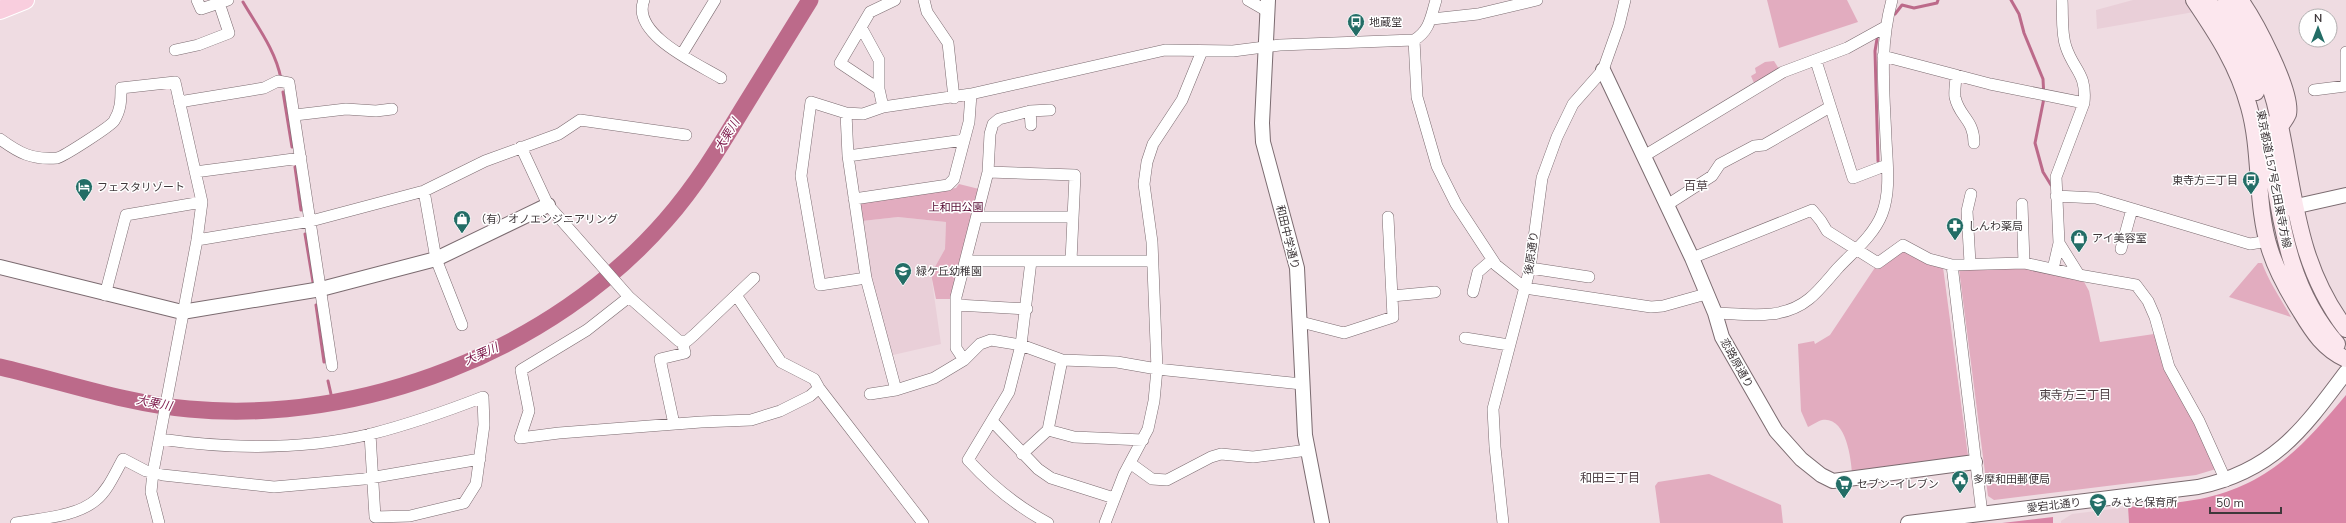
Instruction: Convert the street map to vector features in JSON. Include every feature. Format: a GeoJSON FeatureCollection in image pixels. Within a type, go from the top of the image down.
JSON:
{"type":"FeatureCollection","features":[{"type":"Feature","properties":{"kind":"main road"},"geometry":{"type":"LineString","coordinates":[[0,10],[25,0]]}},
{"type":"Feature","properties":{"kind":"main road"},"geometry":{"type":"LineString","coordinates":[[2194,0],[2231,57],[2250,107],[2255,134],[2261,201],[2268,241],[2276,267],[2310,327],[2326,348],[2346,359]]}},
{"type":"Feature","properties":{"kind":"main road","name":"東京都道157号乞田東寺方線"},"geometry":{"type":"LineString","coordinates":[[2208,0],[2242,54],[2254,85],[2265,130],[2285,244],[2298,281],[2318,318],[2346,354]]}},
{"type":"Feature","properties":{"kind":"main road","name":"東京都道157号乞田東寺方線"},"geometry":{"type":"LineString","coordinates":[[2226,0],[2256,50],[2268,82],[2280,127],[2302,242],[2314,275],[2330,307],[2346,329]]}},
{"type":"Feature","properties":{"kind":"main road"},"geometry":{"type":"LineString","coordinates":[[2240,0],[2267,46],[2281,82],[2288,110],[2280,127]]}},
{"type":"Feature","properties":{"kind":"street"},"geometry":{"type":"LineString","coordinates":[[175,50],[198,45],[229,33],[223,1],[201,9],[197,0]]}},
{"type":"Feature","properties":{"kind":"street"},"geometry":{"type":"LineString","coordinates":[[644,0],[641,7],[643,17],[659,41],[721,78]]}},
{"type":"Feature","properties":{"kind":"street"},"geometry":{"type":"LineString","coordinates":[[682,54],[715,0]]}},
{"type":"Feature","properties":{"kind":"street"},"geometry":{"type":"LineString","coordinates":[[879,90],[840,63],[870,12],[895,0]]}},
{"type":"Feature","properties":{"kind":"street"},"geometry":{"type":"LineString","coordinates":[[924,0],[927,12],[948,43],[954,98]]}},
{"type":"Feature","properties":{"kind":"street"},"geometry":{"type":"LineString","coordinates":[[1248,0],[1267,5]]}},
{"type":"Feature","properties":{"kind":"street"},"geometry":{"type":"LineString","coordinates":[[866,278],[820,285],[801,176],[811,102],[846,113],[863,114],[883,107],[954,98],[1158,51],[1233,51],[1266,46],[1414,40],[1425,32],[1432,19],[1436,0]]}},
{"type":"Feature","properties":{"kind":"street"},"geometry":{"type":"LineString","coordinates":[[1432,19],[1478,14],[1537,0]]}},
{"type":"Feature","properties":{"kind":"street","name":"後原通り"},"geometry":{"type":"LineString","coordinates":[[1504,523],[1495,447],[1493,409],[1530,268],[1538,198],[1545,170],[1557,137],[1573,104],[1603,70],[1620,25],[1625,0]]}},
{"type":"Feature","properties":{"kind":"street"},"geometry":{"type":"LineString","coordinates":[[1715,313],[1766,315],[1789,312],[1809,299],[1854,250],[1882,215],[1886,197],[1887,165],[1882,56],[1885,27],[1892,0]]}},
{"type":"Feature","properties":{"kind":"street"},"geometry":{"type":"LineString","coordinates":[[2053,269],[2059,243],[2056,177],[2084,103],[2084,83],[2081,73],[2066,48],[2063,33],[2062,0]]}},
{"type":"Feature","properties":{"kind":"street","name":"和田中学通り"},"geometry":{"type":"LineString","coordinates":[[1267,5],[1263,142],[1295,253],[1301,322],[1303,413],[1308,450],[1322,523]]}},
{"type":"Feature","properties":{"kind":"street"},"geometry":{"type":"LineString","coordinates":[[861,27],[879,60],[879,90],[883,107]]}},
{"type":"Feature","properties":{"kind":"street"},"geometry":{"type":"LineString","coordinates":[[1644,156],[1783,72],[1816,61],[1847,48],[1885,27]]}},
{"type":"Feature","properties":{"kind":"street"},"geometry":{"type":"LineString","coordinates":[[1414,40],[1417,97],[1437,166],[1456,204],[1492,260],[1525,288],[1651,307],[1663,306],[1706,294]]}},
{"type":"Feature","properties":{"kind":"street"},"geometry":{"type":"LineString","coordinates":[[1105,523],[1114,498],[1130,463],[1148,429],[1154,401],[1157,369],[1152,242],[1144,184],[1146,162],[1153,144],[1182,100],[1202,51]]}},
{"type":"Feature","properties":{"kind":"street"},"geometry":{"type":"LineString","coordinates":[[2314,90],[2346,86],[2346,52]]}},
{"type":"Feature","properties":{"kind":"street"},"geometry":{"type":"LineString","coordinates":[[1882,56],[1956,75],[2084,103]]}},
{"type":"Feature","properties":{"kind":"street"},"geometry":{"type":"LineString","coordinates":[[1816,61],[1853,178],[1887,165]]}},
{"type":"Feature","properties":{"kind":"street","name":"恋路原通り"},"geometry":{"type":"LineString","coordinates":[[1603,70],[1692,258],[1715,313],[1722,337],[1776,431],[1801,459],[1822,475],[1833,481],[1851,480],[1975,462]]}},
{"type":"Feature","properties":{"kind":"street"},"geometry":{"type":"LineString","coordinates":[[1956,75],[1955,96],[1959,108],[1970,122],[1974,132],[1974,143]]}},
{"type":"Feature","properties":{"kind":"street"},"geometry":{"type":"LineString","coordinates":[[179,102],[264,88],[278,81],[289,83],[332,366]]}},
{"type":"Feature","properties":{"kind":"street"},"geometry":{"type":"LineString","coordinates":[[0,139],[17,152],[38,157],[59,158],[113,123],[120,108],[121,88],[175,82],[202,202],[197,240],[182,312],[161,436],[153,472],[151,492],[158,523]]}},
{"type":"Feature","properties":{"kind":"street"},"geometry":{"type":"LineString","coordinates":[[854,199],[948,185],[954,179],[969,122],[971,94]]}},
{"type":"Feature","properties":{"kind":"street"},"geometry":{"type":"LineString","coordinates":[[1667,205],[1712,176],[1720,164],[1754,146],[1764,145],[1830,107]]}},
{"type":"Feature","properties":{"kind":"street"},"geometry":{"type":"LineString","coordinates":[[295,115],[346,109],[376,111],[392,109]]}},
{"type":"Feature","properties":{"kind":"street"},"geometry":{"type":"LineString","coordinates":[[964,360],[956,348],[956,297],[967,261],[988,172],[990,134],[993,124],[999,119],[1030,111],[1050,110]]}},
{"type":"Feature","properties":{"kind":"street"},"geometry":{"type":"LineString","coordinates":[[1030,111],[1031,125]]}},
{"type":"Feature","properties":{"kind":"street"},"geometry":{"type":"LineString","coordinates":[[846,113],[848,156],[866,278],[896,390]]}},
{"type":"Feature","properties":{"kind":"street"},"geometry":{"type":"LineString","coordinates":[[197,240],[311,221],[424,191],[485,161],[559,134],[580,120],[686,135]]}},
{"type":"Feature","properties":{"kind":"street"},"geometry":{"type":"LineString","coordinates":[[848,156],[964,140]]}},
{"type":"Feature","properties":{"kind":"street"},"geometry":{"type":"LineString","coordinates":[[520,147],[548,205],[628,296],[679,341],[687,341],[754,278]]}},
{"type":"Feature","properties":{"kind":"street"},"geometry":{"type":"LineString","coordinates":[[195,172],[301,158]]}},
{"type":"Feature","properties":{"kind":"street"},"geometry":{"type":"LineString","coordinates":[[988,172],[1075,175],[1071,261]]}},
{"type":"Feature","properties":{"kind":"street"},"geometry":{"type":"LineString","coordinates":[[424,191],[436,259],[462,325]]}},
{"type":"Feature","properties":{"kind":"street"},"geometry":{"type":"LineString","coordinates":[[1970,263],[1967,211],[1971,194]]}},
{"type":"Feature","properties":{"kind":"street"},"geometry":{"type":"LineString","coordinates":[[2278,210],[2346,195]]}},
{"type":"Feature","properties":{"kind":"street"},"geometry":{"type":"LineString","coordinates":[[2056,196],[2096,198],[2250,244],[2268,241]]}},
{"type":"Feature","properties":{"kind":"street"},"geometry":{"type":"LineString","coordinates":[[105,294],[126,215],[202,202]]}},
{"type":"Feature","properties":{"kind":"street"},"geometry":{"type":"LineString","coordinates":[[2022,204],[2024,263]]}},
{"type":"Feature","properties":{"kind":"street"},"geometry":{"type":"LineString","coordinates":[[0,267],[182,312],[321,289],[436,259],[548,205]]}},
{"type":"Feature","properties":{"kind":"street"},"geometry":{"type":"LineString","coordinates":[[2121,249],[2132,209]]}},
{"type":"Feature","properties":{"kind":"street"},"geometry":{"type":"LineString","coordinates":[[1692,258],[1812,210],[1822,221],[1827,231],[1854,250],[1878,263],[1903,245],[1929,259],[1952,265],[1970,263],[2024,263],[2136,285],[2148,300],[2155,318],[2169,367],[2199,421],[2226,481]]}},
{"type":"Feature","properties":{"kind":"street"},"geometry":{"type":"LineString","coordinates":[[977,217],[1073,217]]}},
{"type":"Feature","properties":{"kind":"street"},"geometry":{"type":"LineString","coordinates":[[1301,322],[1344,334],[1393,316],[1388,217]]}},
{"type":"Feature","properties":{"kind":"street"},"geometry":{"type":"LineString","coordinates":[[2059,243],[2079,275]]}},
{"type":"Feature","properties":{"kind":"street"},"geometry":{"type":"LineString","coordinates":[[1473,292],[1478,272],[1492,260]]}},
{"type":"Feature","properties":{"kind":"street"},"geometry":{"type":"LineString","coordinates":[[967,261],[1152,261]]}},
{"type":"Feature","properties":{"kind":"street"},"geometry":{"type":"LineString","coordinates":[[1031,261],[1027,309],[1021,345],[1009,392],[993,422],[968,460],[981,474],[1025,511],[1048,523]]}},
{"type":"Feature","properties":{"kind":"street"},"geometry":{"type":"LineString","coordinates":[[1952,265],[1982,518]]}},
{"type":"Feature","properties":{"kind":"street"},"geometry":{"type":"LineString","coordinates":[[1530,268],[1589,277]]}},
{"type":"Feature","properties":{"kind":"street"},"geometry":{"type":"LineString","coordinates":[[1392,296],[1435,292]]}},
{"type":"Feature","properties":{"kind":"street"},"geometry":{"type":"LineString","coordinates":[[736,295],[781,362],[814,379],[819,388],[923,523]]}},
{"type":"Feature","properties":{"kind":"street"},"geometry":{"type":"LineString","coordinates":[[628,296],[587,330],[521,370],[529,411],[520,438],[559,433],[674,424],[751,420],[780,411],[810,396],[819,388]]}},
{"type":"Feature","properties":{"kind":"street"},"geometry":{"type":"LineString","coordinates":[[956,305],[1027,309]]}},
{"type":"Feature","properties":{"kind":"street"},"geometry":{"type":"LineString","coordinates":[[1465,338],[1509,345]]}},
{"type":"Feature","properties":{"kind":"street"},"geometry":{"type":"LineString","coordinates":[[870,394],[896,390],[934,378],[964,360],[980,344],[990,340],[1021,345],[1062,360],[1117,362],[1157,369],[1302,384]]}},
{"type":"Feature","properties":{"kind":"street"},"geometry":{"type":"LineString","coordinates":[[674,424],[660,359],[685,353],[682,341]]}},
{"type":"Feature","properties":{"kind":"street"},"geometry":{"type":"LineString","coordinates":[[1022,454],[1048,430],[1062,360]]}},
{"type":"Feature","properties":{"kind":"street","name":"愛宕北通り"},"geometry":{"type":"LineString","coordinates":[[1908,523],[1982,518],[2198,487],[2226,481],[2247,471],[2279,451],[2312,418],[2346,372]]}},
{"type":"Feature","properties":{"kind":"street"},"geometry":{"type":"LineString","coordinates":[[161,436],[219,446],[275,446],[370,434],[420,420],[483,397],[484,426],[476,484],[464,503],[410,516],[375,517],[370,434]]}},
{"type":"Feature","properties":{"kind":"street"},"geometry":{"type":"LineString","coordinates":[[993,422],[1022,454],[1051,478],[1114,498]]}},
{"type":"Feature","properties":{"kind":"street"},"geometry":{"type":"LineString","coordinates":[[1048,430],[1074,437],[1143,440]]}},
{"type":"Feature","properties":{"kind":"street"},"geometry":{"type":"LineString","coordinates":[[1130,463],[1152,479],[1167,480],[1211,457],[1221,454],[1253,457],[1308,450]]}},
{"type":"Feature","properties":{"kind":"street"},"geometry":{"type":"LineString","coordinates":[[16,523],[73,512],[86,506],[96,500],[123,459],[153,472],[274,487],[373,478],[480,459]]}},
{"type":"Feature","properties":{"kind":"shaded area"},"geometry":{"type":"Polygon","coordinates":[[[2133,0],[2186,0],[2194,12],[2097,29],[2096,10],[2133,0]]]}},
{"type":"Feature","properties":{"kind":"shaded area","name":"緑ケ丘幼稚園"},"geometry":{"type":"Polygon","coordinates":[[[898,217],[946,222],[945,249],[931,274],[941,344],[893,355],[882,318],[874,301],[862,221],[898,217]]]}},
{"type":"Feature","properties":{"kind":"shaded area"},"geometry":{"type":"Polygon","coordinates":[[[2346,395],[2346,523],[2129,523],[2128,507],[2200,499],[2224,493],[2246,484],[2265,473],[2283,461],[2299,447],[2346,395]]]}},
{"type":"Feature","properties":{"kind":"shaded area","name":"みさと保育所"},"geometry":{"type":"Polygon","coordinates":[[[2128,507],[2129,523],[2061,523],[2061,521],[2072,514],[2128,507]]]}},
{"type":"Feature","properties":{"kind":"shaded area"},"geometry":{"type":"Polygon","coordinates":[[[2053,517],[2053,523],[2002,523],[2053,517]]]}},
{"type":"Feature","properties":{"kind":"green space"},"geometry":{"type":"Polygon","coordinates":[[[1767,0],[1847,0],[1858,22],[1779,48],[1767,0]]]}},
{"type":"Feature","properties":{"kind":"green space"},"geometry":{"type":"Polygon","coordinates":[[[1774,61],[1779,69],[1754,83],[1751,76],[1756,73],[1755,68],[1765,62],[1774,61]]]}},
{"type":"Feature","properties":{"kind":"green space","name":"上和田公園"},"geometry":{"type":"Polygon","coordinates":[[[959,184],[979,189],[952,299],[936,299],[931,274],[945,249],[946,222],[898,217],[862,221],[859,206],[862,202],[956,188],[959,184]]]}},
{"type":"Feature","properties":{"kind":"green space"},"geometry":{"type":"Polygon","coordinates":[[[1905,249],[1943,267],[1968,456],[1866,469],[1852,473],[1846,439],[1837,424],[1822,420],[1808,427],[1801,411],[1798,344],[1814,341],[1815,344],[1830,335],[1876,266],[1905,249]]]}},
{"type":"Feature","properties":{"kind":"green space"},"geometry":{"type":"Polygon","coordinates":[[[2258,263],[2262,263],[2291,317],[2229,297],[2258,263]]]}},
{"type":"Feature","properties":{"kind":"green space"},"geometry":{"type":"Polygon","coordinates":[[[2013,266],[2083,280],[2089,291],[2100,342],[2154,334],[2164,368],[2196,425],[2216,469],[2196,475],[1994,500],[1988,496],[1959,269],[2013,266]]]}},
{"type":"Feature","properties":{"kind":"green space"},"geometry":{"type":"Polygon","coordinates":[[[1709,474],[1781,505],[1783,523],[1660,523],[1655,486],[1658,482],[1709,474]]]}},
{"type":"Feature","properties":{"kind":"waterway","name":"大栗川"},"geometry":{"type":"LineString","coordinates":[[0,367],[142,402],[189,409],[254,411],[320,405],[385,391],[449,370],[510,342],[568,307],[620,266],[666,220],[707,166],[810,0]]}},
{"type":"Feature","properties":{"kind":"waterway"},"geometry":{"type":"LineString","coordinates":[[1895,14],[1902,5],[1914,8],[1937,3],[1938,0]]}},
{"type":"Feature","properties":{"kind":"waterway"},"geometry":{"type":"LineString","coordinates":[[2011,0],[2019,14],[2024,33],[2043,79],[2044,98],[2035,143],[2043,172],[2051,185]]}},
{"type":"Feature","properties":{"kind":"waterway"},"geometry":{"type":"LineString","coordinates":[[243,2],[275,59],[281,79]]}},
{"type":"Feature","properties":{"kind":"waterway"},"geometry":{"type":"LineString","coordinates":[[1877,39],[1875,51],[1878,161]]}},
{"type":"Feature","properties":{"kind":"waterway"},"geometry":{"type":"LineString","coordinates":[[283,92],[292,147]]}},
{"type":"Feature","properties":{"kind":"waterway"},"geometry":{"type":"LineString","coordinates":[[295,167],[301,210]]}},
{"type":"Feature","properties":{"kind":"waterway"},"geometry":{"type":"LineString","coordinates":[[305,234],[313,282]]}},
{"type":"Feature","properties":{"kind":"waterway"},"geometry":{"type":"LineString","coordinates":[[316,305],[324,362]]}},
{"type":"Feature","properties":{"kind":"waterway"},"geometry":{"type":"LineString","coordinates":[[328,381],[333,403]]}},
{"type":"Feature","properties":{"kind":"place","name":"地蔵堂"},"geometry":{"type":"Point","coordinates":[1356,37]}},
{"type":"Feature","properties":{"kind":"place","name":"東寺方三丁目"},"geometry":{"type":"Point","coordinates":[2251,195]}},
{"type":"Feature","properties":{"kind":"place","name":"フェスタリゾート"},"geometry":{"type":"Point","coordinates":[84,202]}},
{"type":"Feature","properties":{"kind":"place","name":"（有）オノエンジニアリング"},"geometry":{"type":"Point","coordinates":[462,234]}},
{"type":"Feature","properties":{"kind":"place","name":"しんわ薬局"},"geometry":{"type":"Point","coordinates":[1955,241]}},
{"type":"Feature","properties":{"kind":"place","name":"アイ美容室"},"geometry":{"type":"Point","coordinates":[2079,253]}},
{"type":"Feature","properties":{"kind":"place","name":"緑ケ丘幼稚園"},"geometry":{"type":"Point","coordinates":[903,286]}},
{"type":"Feature","properties":{"kind":"place","name":"多摩和田郵便局"},"geometry":{"type":"Point","coordinates":[1960,494]}},
{"type":"Feature","properties":{"kind":"place","name":"セブン-イレブン"},"geometry":{"type":"Point","coordinates":[1844,499]}},
{"type":"Feature","properties":{"kind":"place","name":"みさと保育所"},"geometry":{"type":"Point","coordinates":[2098,517]}},
{"type":"Feature","properties":{"kind":"district","name":"百草"},"geometry":{"type":"Point","coordinates":[1696,186]}},
{"type":"Feature","properties":{"kind":"district","name":"東寺方三丁目"},"geometry":{"type":"Point","coordinates":[2075,395]}},
{"type":"Feature","properties":{"kind":"district","name":"和田三丁目"},"geometry":{"type":"Point","coordinates":[1610,478]}}]}
